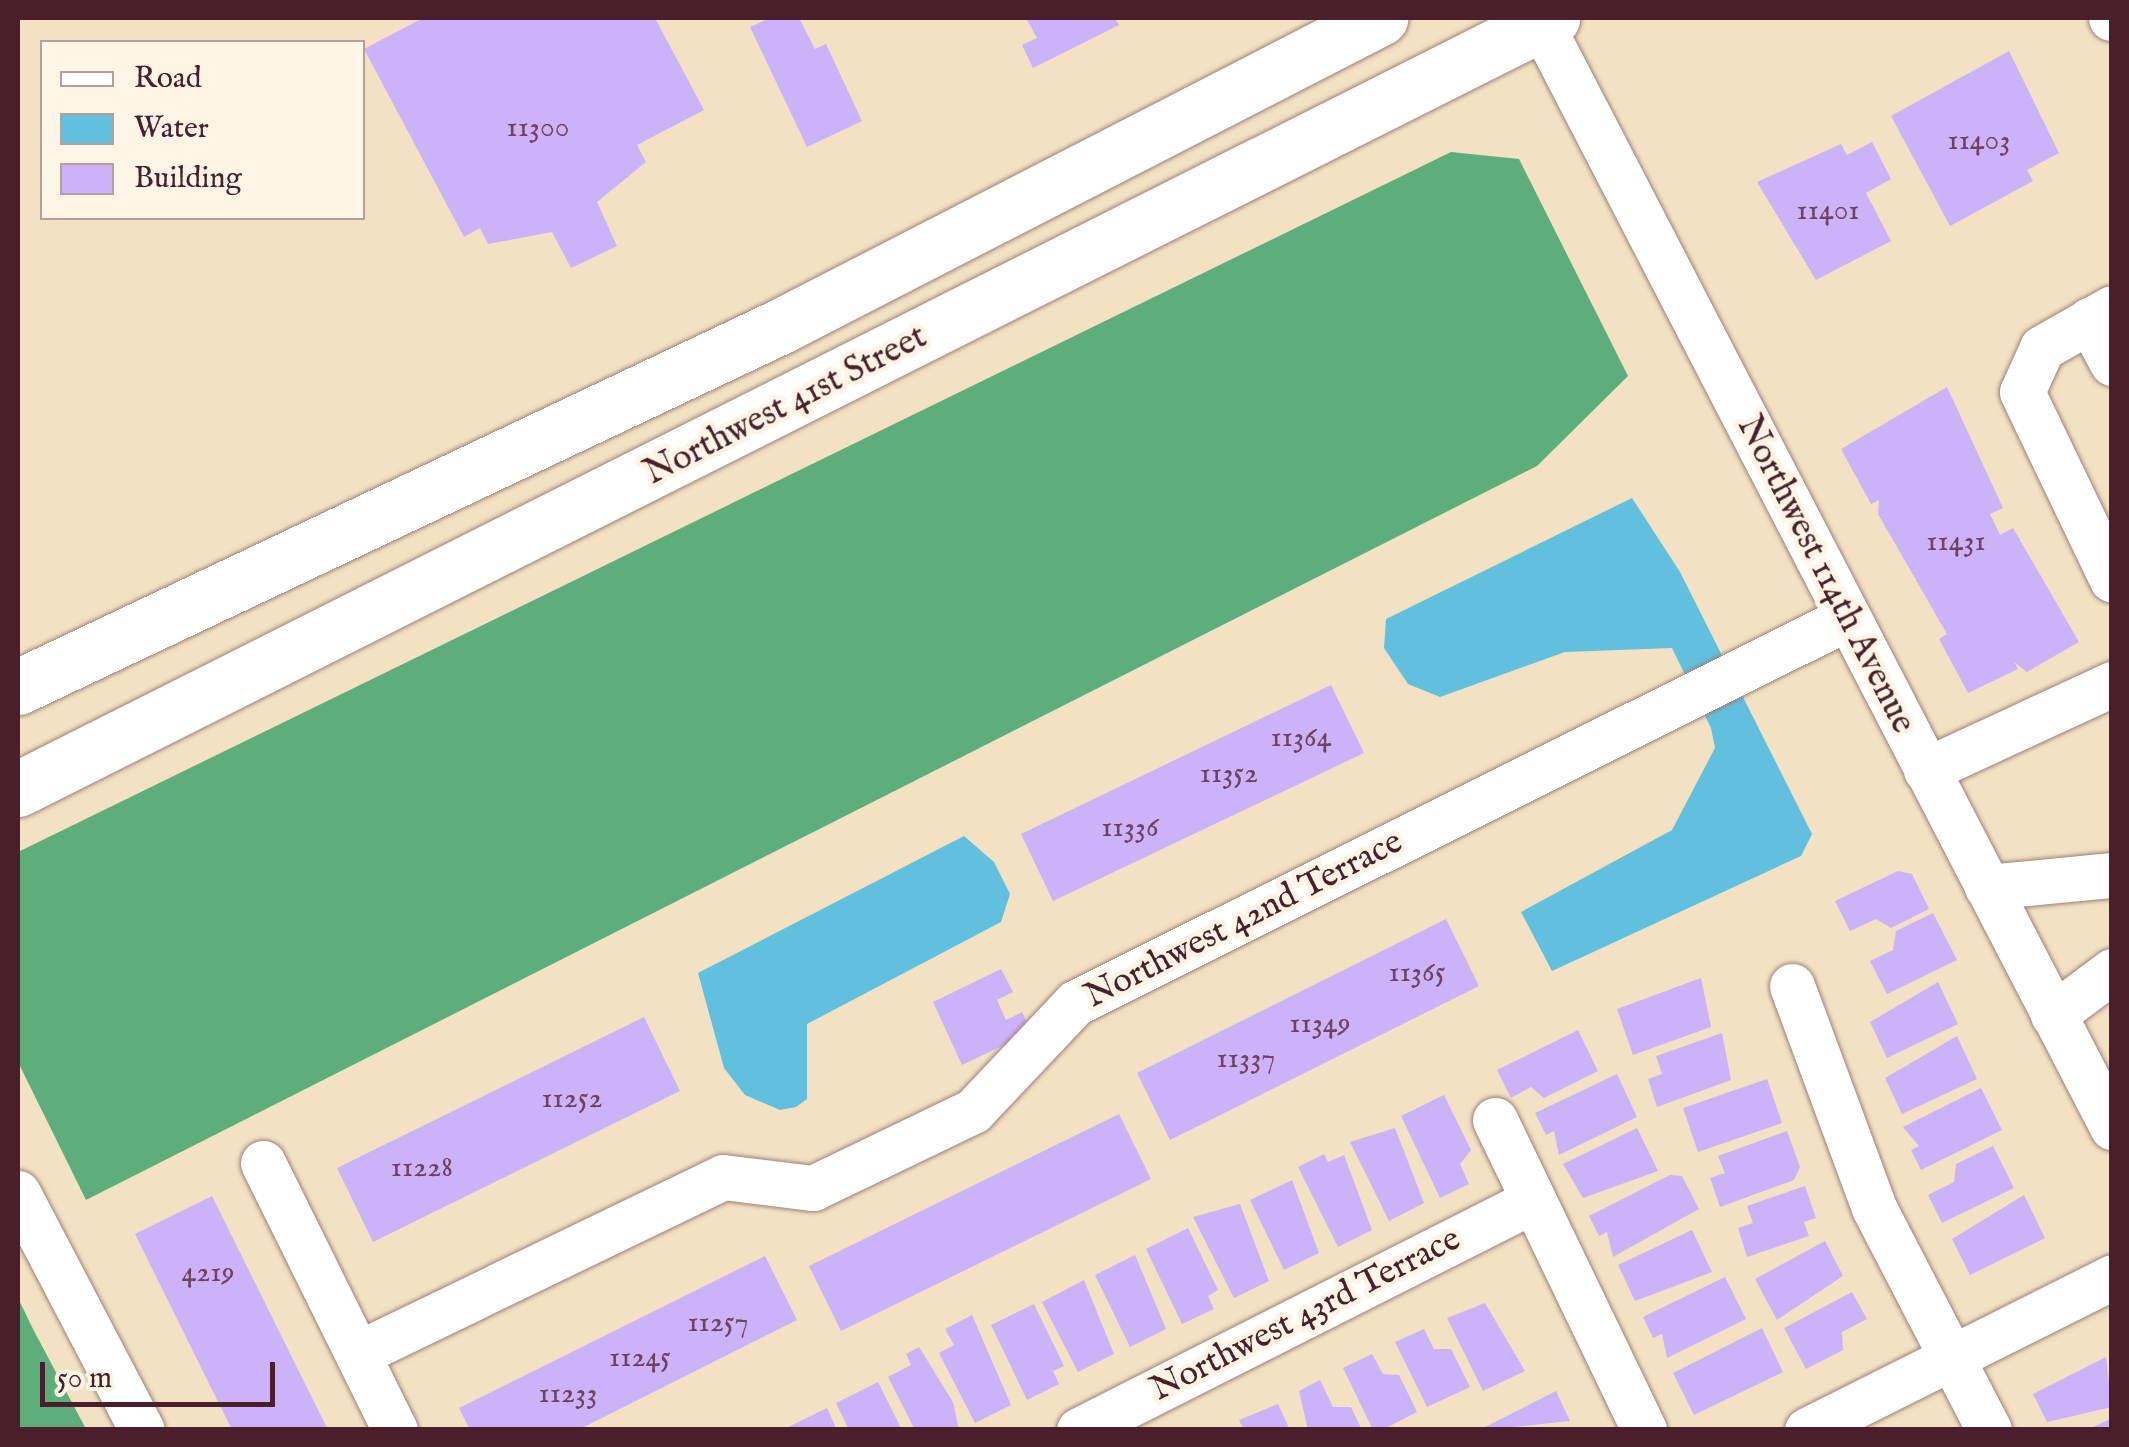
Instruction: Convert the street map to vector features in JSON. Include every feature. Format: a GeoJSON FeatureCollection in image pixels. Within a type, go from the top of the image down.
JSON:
{"type":"FeatureCollection","features":[{"type":"Feature","properties":{"kind":"main road","name":"Northwest 41st Street"},"geometry":{"type":"LineString","coordinates":[[18,687],[297,550],[385,519],[1012,212],[1380,18]]}},
{"type":"Feature","properties":{"kind":"main road","name":"Northwest 41st Street"},"geometry":{"type":"LineString","coordinates":[[18,789],[1541,19]]}},
{"type":"Feature","properties":{"kind":"main road"},"geometry":{"type":"LineString","coordinates":[[964,314],[1012,212]]}},
{"type":"Feature","properties":{"kind":"main road","name":"Northwest 41st Street"},"geometry":{"type":"LineString","coordinates":[[18,718],[346,556],[385,519]]}},
{"type":"Feature","properties":{"kind":"street","name":"Northwest 114th Avenue"},"geometry":{"type":"LineString","coordinates":[[1541,19],[1846,618],[2112,1126]]}},
{"type":"Feature","properties":{"kind":"street"},"geometry":{"type":"LineString","coordinates":[[2112,362],[2100,314],[2038,352],[2022,392],[2112,580]]}},
{"type":"Feature","properties":{"kind":"street","name":"Northwest 42nd Terrace"},"geometry":{"type":"LineString","coordinates":[[359,1353],[722,1177],[813,1188],[973,1111],[1075,1003],[1846,618]]}},
{"type":"Feature","properties":{"kind":"street"},"geometry":{"type":"LineString","coordinates":[[1926,770],[2112,684]]}},
{"type":"Feature","properties":{"kind":"street"},"geometry":{"type":"LineString","coordinates":[[1987,887],[2109,879]]}},
{"type":"Feature","properties":{"kind":"street"},"geometry":{"type":"LineString","coordinates":[[2054,1015],[2099,976],[2112,940]]}},
{"type":"Feature","properties":{"kind":"street"},"geometry":{"type":"LineString","coordinates":[[1792,986],[1874,1208],[1989,1430]]}},
{"type":"Feature","properties":{"kind":"street"},"geometry":{"type":"LineString","coordinates":[[1495,1120],[1644,1430]]}},
{"type":"Feature","properties":{"kind":"street"},"geometry":{"type":"LineString","coordinates":[[264,1163],[395,1430]]}},
{"type":"Feature","properties":{"kind":"street"},"geometry":{"type":"LineString","coordinates":[[18,1193],[142,1430]]}},
{"type":"Feature","properties":{"kind":"street","name":"Northwest 43rd Terrace"},"geometry":{"type":"LineString","coordinates":[[1079,1430],[1532,1201]]}},
{"type":"Feature","properties":{"kind":"street"},"geometry":{"type":"LineString","coordinates":[[1807,1430],[2112,1277]]}},
{"type":"Feature","properties":{"kind":"green space"},"geometry":{"type":"Polygon","coordinates":[[[1451,152],[1519,159],[1628,376],[1537,466],[86,1200],[18,1062],[18,852],[1451,152]]]}},
{"type":"Feature","properties":{"kind":"green space"},"geometry":{"type":"Polygon","coordinates":[[[18,1298],[33,1329],[86,1429],[18,1429],[18,1298]]]}},
{"type":"Feature","properties":{"kind":"water"},"geometry":{"type":"Polygon","coordinates":[[[1632,498],[1680,572],[1812,834],[1801,856],[1552,971],[1521,912],[1672,830],[1715,748],[1711,728],[1672,648],[1565,652],[1440,697],[1408,684],[1384,648],[1386,619],[1632,498]]]}},
{"type":"Feature","properties":{"kind":"water"},"geometry":{"type":"Polygon","coordinates":[[[964,836],[994,862],[1010,894],[1001,922],[807,1024],[807,1099],[796,1107],[780,1110],[745,1095],[724,1068],[698,973],[964,836]]]}},
{"type":"Feature","properties":{"kind":"building"},"geometry":{"type":"Polygon","coordinates":[[[423,18],[655,18],[704,110],[637,145],[646,162],[597,202],[617,246],[571,268],[552,232],[488,244],[480,228],[464,237],[365,48],[423,18]]]}},
{"type":"Feature","properties":{"kind":"building"},"geometry":{"type":"Polygon","coordinates":[[[770,18],[799,18],[815,49],[826,44],[862,121],[807,147],[750,27],[770,18]]]}},
{"type":"Feature","properties":{"kind":"building"},"geometry":{"type":"Polygon","coordinates":[[[1026,18],[1115,18],[1119,25],[1033,68],[1022,45],[1037,38],[1026,18]]]}},
{"type":"Feature","properties":{"kind":"building"},"geometry":{"type":"Polygon","coordinates":[[[2009,51],[2059,153],[2027,170],[2033,181],[1950,226],[1891,116],[2009,51]]]}},
{"type":"Feature","properties":{"kind":"building"},"geometry":{"type":"Polygon","coordinates":[[[1872,142],[1891,179],[1866,193],[1891,241],[1816,280],[1757,182],[1841,144],[1847,155],[1872,142]]]}},
{"type":"Feature","properties":{"kind":"building"},"geometry":{"type":"Polygon","coordinates":[[[1947,387],[2003,508],[1990,514],[2000,535],[2013,528],[2079,642],[2027,672],[2014,662],[2018,669],[1968,693],[1939,639],[1947,634],[1878,514],[1879,500],[1871,504],[1841,449],[1947,387]]]}},
{"type":"Feature","properties":{"kind":"building"},"geometry":{"type":"Polygon","coordinates":[[[1331,685],[1364,753],[1053,901],[1021,834],[1331,685]]]}},
{"type":"Feature","properties":{"kind":"building"},"geometry":{"type":"Polygon","coordinates":[[[1898,871],[1912,874],[1929,909],[1891,928],[1876,919],[1850,931],[1835,901],[1898,871]]]}},
{"type":"Feature","properties":{"kind":"building"},"geometry":{"type":"Polygon","coordinates":[[[1933,913],[1957,960],[1887,994],[1870,961],[1893,950],[1896,931],[1933,913]]]}},
{"type":"Feature","properties":{"kind":"building"},"geometry":{"type":"Polygon","coordinates":[[[1446,919],[1479,986],[1170,1140],[1137,1073],[1446,919]]]}},
{"type":"Feature","properties":{"kind":"building"},"geometry":{"type":"Polygon","coordinates":[[[1001,969],[1013,992],[997,1000],[1006,1020],[1022,1012],[1032,1032],[962,1065],[933,1002],[1001,969]]]}},
{"type":"Feature","properties":{"kind":"building"},"geometry":{"type":"Polygon","coordinates":[[[1701,978],[1711,1027],[1633,1055],[1617,1009],[1701,978]]]}},
{"type":"Feature","properties":{"kind":"building"},"geometry":{"type":"Polygon","coordinates":[[[1938,982],[1958,1024],[1887,1058],[1870,1022],[1938,982]]]}},
{"type":"Feature","properties":{"kind":"building"},"geometry":{"type":"Polygon","coordinates":[[[644,1017],[680,1091],[373,1242],[337,1168],[644,1017]]]}},
{"type":"Feature","properties":{"kind":"building"},"geometry":{"type":"Polygon","coordinates":[[[1578,1030],[1598,1071],[1544,1098],[1531,1087],[1511,1098],[1497,1070],[1578,1030]]]}},
{"type":"Feature","properties":{"kind":"building"},"geometry":{"type":"Polygon","coordinates":[[[1722,1033],[1731,1080],[1657,1107],[1648,1079],[1662,1074],[1656,1056],[1722,1033]]]}},
{"type":"Feature","properties":{"kind":"building"},"geometry":{"type":"Polygon","coordinates":[[[1957,1036],[1977,1079],[1902,1114],[1885,1078],[1957,1036]]]}},
{"type":"Feature","properties":{"kind":"building"},"geometry":{"type":"Polygon","coordinates":[[[1617,1074],[1637,1117],[1559,1155],[1554,1131],[1546,1135],[1535,1113],[1617,1074]]]}},
{"type":"Feature","properties":{"kind":"building"},"geometry":{"type":"Polygon","coordinates":[[[1767,1079],[1782,1123],[1698,1152],[1683,1108],[1767,1079]]]}},
{"type":"Feature","properties":{"kind":"building"},"geometry":{"type":"Polygon","coordinates":[[[1981,1088],[2002,1130],[1921,1170],[1911,1150],[1919,1146],[1903,1127],[1981,1088]]]}},
{"type":"Feature","properties":{"kind":"building"},"geometry":{"type":"Polygon","coordinates":[[[1444,1095],[1471,1150],[1460,1164],[1469,1184],[1440,1198],[1401,1116],[1444,1095]]]}},
{"type":"Feature","properties":{"kind":"building"},"geometry":{"type":"Polygon","coordinates":[[[1119,1114],[1151,1179],[841,1331],[809,1266],[1119,1114]]]}},
{"type":"Feature","properties":{"kind":"building"},"geometry":{"type":"Polygon","coordinates":[[[1395,1128],[1424,1203],[1389,1221],[1350,1142],[1395,1128]]]}},
{"type":"Feature","properties":{"kind":"building"},"geometry":{"type":"Polygon","coordinates":[[[1637,1128],[1658,1171],[1583,1198],[1563,1164],[1637,1128]]]}},
{"type":"Feature","properties":{"kind":"building"},"geometry":{"type":"Polygon","coordinates":[[[1787,1131],[1800,1167],[1794,1180],[1720,1207],[1710,1178],[1725,1173],[1718,1156],[1787,1131]]]}},
{"type":"Feature","properties":{"kind":"building"},"geometry":{"type":"Polygon","coordinates":[[[1993,1146],[2014,1188],[1942,1223],[1928,1195],[1954,1182],[1956,1164],[1993,1146]]]}},
{"type":"Feature","properties":{"kind":"building"},"geometry":{"type":"Polygon","coordinates":[[[1324,1154],[1328,1162],[1344,1155],[1372,1230],[1338,1247],[1298,1167],[1324,1154]]]}},
{"type":"Feature","properties":{"kind":"building"},"geometry":{"type":"Polygon","coordinates":[[[1670,1175],[1682,1176],[1699,1209],[1613,1257],[1607,1232],[1599,1236],[1589,1216],[1670,1175]]]}},
{"type":"Feature","properties":{"kind":"building"},"geometry":{"type":"Polygon","coordinates":[[[1292,1180],[1319,1253],[1284,1270],[1250,1200],[1292,1180]]]}},
{"type":"Feature","properties":{"kind":"building"},"geometry":{"type":"Polygon","coordinates":[[[1805,1186],[1816,1218],[1804,1222],[1809,1236],[1747,1257],[1738,1228],[1753,1223],[1747,1206],[1805,1186]]]}},
{"type":"Feature","properties":{"kind":"building"},"geometry":{"type":"Polygon","coordinates":[[[2024,1195],[2045,1238],[1970,1275],[1952,1239],[2024,1195]]]}},
{"type":"Feature","properties":{"kind":"building"},"geometry":{"type":"Polygon","coordinates":[[[212,1196],[328,1430],[232,1430],[135,1234],[212,1196]]]}},
{"type":"Feature","properties":{"kind":"building"},"geometry":{"type":"Polygon","coordinates":[[[1240,1204],[1269,1281],[1234,1298],[1193,1217],[1240,1204]]]}},
{"type":"Feature","properties":{"kind":"building"},"geometry":{"type":"Polygon","coordinates":[[[1188,1228],[1218,1290],[1208,1296],[1214,1309],[1182,1324],[1146,1249],[1188,1228]]]}},
{"type":"Feature","properties":{"kind":"building"},"geometry":{"type":"Polygon","coordinates":[[[1692,1230],[1712,1272],[1635,1301],[1618,1265],[1692,1230]]]}},
{"type":"Feature","properties":{"kind":"building"},"geometry":{"type":"Polygon","coordinates":[[[1825,1241],[1843,1276],[1777,1320],[1755,1279],[1825,1241]]]}},
{"type":"Feature","properties":{"kind":"building"},"geometry":{"type":"Polygon","coordinates":[[[1135,1255],[1166,1329],[1130,1347],[1095,1275],[1135,1255]]]}},
{"type":"Feature","properties":{"kind":"building"},"geometry":{"type":"Polygon","coordinates":[[[765,1256],[797,1320],[578,1430],[470,1430],[459,1408],[765,1256]]]}},
{"type":"Feature","properties":{"kind":"building"},"geometry":{"type":"Polygon","coordinates":[[[1725,1277],[1746,1319],[1667,1358],[1662,1334],[1653,1338],[1643,1317],[1725,1277]]]}},
{"type":"Feature","properties":{"kind":"building"},"geometry":{"type":"Polygon","coordinates":[[[1084,1280],[1114,1354],[1078,1372],[1042,1302],[1084,1280]]]}},
{"type":"Feature","properties":{"kind":"building"},"geometry":{"type":"Polygon","coordinates":[[[1852,1292],[1867,1319],[1842,1332],[1843,1350],[1806,1369],[1784,1328],[1852,1292]]]}},
{"type":"Feature","properties":{"kind":"building"},"geometry":{"type":"Polygon","coordinates":[[[1485,1303],[1525,1371],[1483,1391],[1447,1318],[1485,1303]]]}},
{"type":"Feature","properties":{"kind":"building"},"geometry":{"type":"Polygon","coordinates":[[[1034,1304],[1064,1366],[1053,1371],[1059,1384],[1027,1400],[991,1325],[1034,1304]]]}},
{"type":"Feature","properties":{"kind":"building"},"geometry":{"type":"Polygon","coordinates":[[[972,1315],[1011,1405],[975,1423],[939,1353],[954,1345],[945,1329],[972,1315]]]}},
{"type":"Feature","properties":{"kind":"building"},"geometry":{"type":"Polygon","coordinates":[[[1762,1328],[1783,1372],[1694,1415],[1673,1373],[1762,1328]]]}},
{"type":"Feature","properties":{"kind":"building"},"geometry":{"type":"Polygon","coordinates":[[[1424,1329],[1434,1349],[1451,1349],[1470,1387],[1427,1407],[1395,1342],[1424,1329]]]}},
{"type":"Feature","properties":{"kind":"building"},"geometry":{"type":"Polygon","coordinates":[[[919,1347],[953,1402],[959,1430],[915,1430],[888,1377],[911,1365],[906,1354],[919,1347]]]}},
{"type":"Feature","properties":{"kind":"building"},"geometry":{"type":"Polygon","coordinates":[[[1372,1354],[1383,1374],[1399,1375],[1417,1412],[1382,1430],[1373,1430],[1343,1368],[1372,1354]]]}},
{"type":"Feature","properties":{"kind":"building"},"geometry":{"type":"Polygon","coordinates":[[[2106,1357],[2112,1407],[2047,1422],[2033,1394],[2106,1357]]]}},
{"type":"Feature","properties":{"kind":"building"},"geometry":{"type":"Polygon","coordinates":[[[1320,1380],[1333,1407],[1351,1407],[1362,1430],[1308,1430],[1299,1391],[1320,1380]]]}},
{"type":"Feature","properties":{"kind":"building"},"geometry":{"type":"Polygon","coordinates":[[[878,1382],[901,1428],[849,1430],[836,1403],[878,1382]]]}},
{"type":"Feature","properties":{"kind":"building"},"geometry":{"type":"Polygon","coordinates":[[[1556,1391],[1570,1421],[1486,1430],[1485,1427],[1556,1391]]]}},
{"type":"Feature","properties":{"kind":"building"},"geometry":{"type":"Polygon","coordinates":[[[1278,1404],[1290,1430],[1244,1430],[1239,1420],[1278,1404]]]}},
{"type":"Feature","properties":{"kind":"building"},"geometry":{"type":"Polygon","coordinates":[[[827,1408],[837,1430],[782,1430],[827,1408]]]}},
{"type":"Feature","properties":{"kind":"building"},"geometry":{"type":"Polygon","coordinates":[[[2112,1418],[2112,1430],[2087,1430],[2112,1418]]]}}]}
